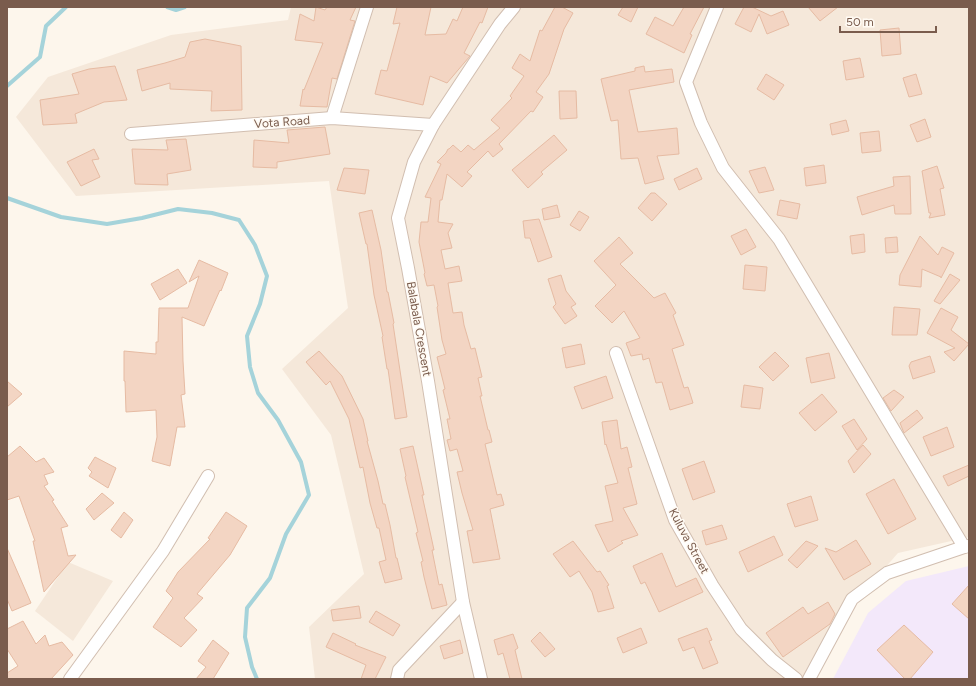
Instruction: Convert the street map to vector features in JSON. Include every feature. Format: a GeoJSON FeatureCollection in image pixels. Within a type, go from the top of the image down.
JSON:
{"type":"FeatureCollection","features":[{"type":"Feature","properties":{"kind":"street"},"geometry":{"type":"LineString","coordinates":[[332,118],[367,7]]}},
{"type":"Feature","properties":{"kind":"street","name":"Balabala Crescent"},"geometry":{"type":"LineString","coordinates":[[481,679],[463,602],[427,374],[398,218],[414,162],[433,125],[500,24],[514,7]]}},
{"type":"Feature","properties":{"kind":"street"},"geometry":{"type":"LineString","coordinates":[[717,7],[686,82],[701,123],[722,168],[779,239],[966,546],[887,573],[852,599],[809,679]]}},
{"type":"Feature","properties":{"kind":"street","name":"Vota Road"},"geometry":{"type":"LineString","coordinates":[[131,134],[332,118],[433,125]]}},
{"type":"Feature","properties":{"kind":"street","name":"Kuluva Street"},"geometry":{"type":"LineString","coordinates":[[616,353],[675,520],[712,585],[741,629],[772,660],[796,679]]}},
{"type":"Feature","properties":{"kind":"street"},"geometry":{"type":"LineString","coordinates":[[70,679],[163,551],[208,476]]}},
{"type":"Feature","properties":{"kind":"street"},"geometry":{"type":"LineString","coordinates":[[397,679],[399,670],[463,602]]}},
{"type":"Feature","properties":{"kind":"shaded area"},"geometry":{"type":"Polygon","coordinates":[[[291,7],[969,7],[969,537],[898,553],[855,602],[810,679],[315,679],[309,627],[364,574],[331,435],[282,369],[348,308],[329,181],[76,196],[16,117],[48,77],[171,35],[288,20],[291,7]]]}},
{"type":"Feature","properties":{"kind":"shaded area"},"geometry":{"type":"Polygon","coordinates":[[[68,562],[113,581],[73,641],[35,611],[68,562]]]}},
{"type":"Feature","properties":{"kind":"shaded area"},"geometry":{"type":"Polygon","coordinates":[[[969,566],[969,679],[833,679],[868,613],[906,581],[969,566]]]}},
{"type":"Feature","properties":{"kind":"building"},"geometry":{"type":"Polygon","coordinates":[[[316,7],[325,10],[327,7],[356,7],[350,20],[355,21],[337,79],[332,78],[327,107],[300,106],[303,89],[304,90],[323,43],[295,40],[300,14],[314,21],[316,7]]]}},
{"type":"Feature","properties":{"kind":"building"},"geometry":{"type":"Polygon","coordinates":[[[397,7],[431,7],[425,35],[446,34],[453,19],[457,21],[463,7],[488,7],[482,23],[480,22],[464,53],[470,56],[447,83],[430,76],[423,105],[375,94],[381,70],[387,71],[400,23],[393,24],[397,7]]]}},
{"type":"Feature","properties":{"kind":"building"},"geometry":{"type":"Polygon","coordinates":[[[555,7],[562,7],[573,13],[564,29],[549,74],[536,92],[543,97],[533,112],[531,111],[499,144],[503,149],[493,157],[488,151],[467,172],[472,176],[462,187],[447,174],[442,200],[440,200],[438,222],[453,224],[448,233],[452,248],[441,250],[445,269],[459,266],[462,281],[448,283],[453,313],[462,312],[471,349],[475,348],[482,377],[478,378],[482,396],[480,396],[492,442],[485,444],[497,495],[501,494],[504,505],[490,509],[500,559],[473,563],[467,531],[473,530],[457,472],[463,471],[457,449],[450,451],[447,440],[451,439],[447,419],[450,419],[443,390],[445,389],[437,357],[446,354],[442,340],[434,285],[427,286],[424,274],[419,242],[421,222],[428,222],[431,198],[425,197],[441,164],[437,162],[453,145],[461,152],[468,145],[474,150],[500,128],[491,120],[512,98],[510,96],[524,76],[512,68],[520,54],[530,61],[540,30],[542,31],[555,7]]]}},
{"type":"Feature","properties":{"kind":"building"},"geometry":{"type":"Polygon","coordinates":[[[623,7],[638,7],[631,22],[618,15],[623,7]]]}},
{"type":"Feature","properties":{"kind":"building"},"geometry":{"type":"Polygon","coordinates":[[[684,7],[704,7],[690,34],[692,35],[684,53],[646,34],[655,17],[673,26],[684,7]]]}},
{"type":"Feature","properties":{"kind":"building"},"geometry":{"type":"Polygon","coordinates":[[[744,7],[752,7],[771,16],[783,11],[789,25],[767,34],[759,14],[751,32],[735,24],[744,7]]]}},
{"type":"Feature","properties":{"kind":"building"},"geometry":{"type":"Polygon","coordinates":[[[808,7],[838,7],[820,21],[808,7]]]}},
{"type":"Feature","properties":{"kind":"building"},"geometry":{"type":"Polygon","coordinates":[[[899,28],[901,54],[882,56],[880,30],[899,28]]]}},
{"type":"Feature","properties":{"kind":"building"},"geometry":{"type":"Polygon","coordinates":[[[205,39],[241,46],[242,110],[211,111],[212,91],[170,89],[170,83],[142,91],[137,70],[185,57],[190,42],[205,39]]]}},
{"type":"Feature","properties":{"kind":"building"},"geometry":{"type":"Polygon","coordinates":[[[860,58],[864,77],[846,80],[843,61],[860,58]]]}},
{"type":"Feature","properties":{"kind":"building"},"geometry":{"type":"Polygon","coordinates":[[[115,66],[127,100],[104,102],[75,114],[77,123],[43,125],[40,100],[79,94],[72,74],[89,69],[115,66]]]}},
{"type":"Feature","properties":{"kind":"building"},"geometry":{"type":"Polygon","coordinates":[[[644,66],[645,72],[672,69],[674,82],[629,90],[638,132],[677,128],[679,154],[657,156],[664,179],[645,184],[638,158],[621,159],[618,120],[611,121],[601,79],[635,71],[635,68],[644,66]]]}},
{"type":"Feature","properties":{"kind":"building"},"geometry":{"type":"Polygon","coordinates":[[[766,74],[784,85],[774,100],[757,89],[766,74]]]}},
{"type":"Feature","properties":{"kind":"building"},"geometry":{"type":"Polygon","coordinates":[[[916,74],[922,94],[909,97],[903,78],[916,74]]]}},
{"type":"Feature","properties":{"kind":"building"},"geometry":{"type":"Polygon","coordinates":[[[559,91],[576,91],[577,118],[560,119],[559,91]]]}},
{"type":"Feature","properties":{"kind":"building"},"geometry":{"type":"Polygon","coordinates":[[[925,119],[931,137],[917,142],[910,125],[925,119]]]}},
{"type":"Feature","properties":{"kind":"building"},"geometry":{"type":"Polygon","coordinates":[[[846,120],[849,131],[832,135],[830,124],[846,120]]]}},
{"type":"Feature","properties":{"kind":"building"},"geometry":{"type":"Polygon","coordinates":[[[325,127],[330,154],[277,162],[277,168],[253,167],[254,140],[289,143],[287,130],[325,127]]]}},
{"type":"Feature","properties":{"kind":"building"},"geometry":{"type":"Polygon","coordinates":[[[879,131],[881,151],[862,153],[860,133],[879,131]]]}},
{"type":"Feature","properties":{"kind":"building"},"geometry":{"type":"Polygon","coordinates":[[[554,135],[567,150],[541,172],[543,174],[528,188],[512,170],[554,135]]]}},
{"type":"Feature","properties":{"kind":"building"},"geometry":{"type":"Polygon","coordinates":[[[186,139],[191,170],[167,174],[168,185],[135,184],[132,149],[168,150],[166,140],[186,139]]]}},
{"type":"Feature","properties":{"kind":"building"},"geometry":{"type":"Polygon","coordinates":[[[94,149],[99,159],[92,160],[100,177],[81,186],[67,162],[94,149]]]}},
{"type":"Feature","properties":{"kind":"building"},"geometry":{"type":"Polygon","coordinates":[[[824,165],[826,183],[806,186],[804,168],[824,165]]]}},
{"type":"Feature","properties":{"kind":"building"},"geometry":{"type":"Polygon","coordinates":[[[937,166],[944,188],[940,189],[945,215],[929,218],[931,213],[929,213],[922,171],[937,166]]]}},
{"type":"Feature","properties":{"kind":"building"},"geometry":{"type":"Polygon","coordinates":[[[765,167],[774,190],[759,193],[749,171],[765,167]]]}},
{"type":"Feature","properties":{"kind":"building"},"geometry":{"type":"Polygon","coordinates":[[[344,168],[369,170],[365,194],[337,190],[344,168]]]}},
{"type":"Feature","properties":{"kind":"building"},"geometry":{"type":"Polygon","coordinates":[[[697,168],[702,179],[679,190],[674,179],[697,168]]]}},
{"type":"Feature","properties":{"kind":"building"},"geometry":{"type":"Polygon","coordinates":[[[910,176],[911,214],[895,214],[894,205],[862,215],[857,197],[894,186],[893,177],[910,176]]]}},
{"type":"Feature","properties":{"kind":"building"},"geometry":{"type":"Polygon","coordinates":[[[651,193],[655,193],[667,204],[652,221],[638,208],[651,193]]]}},
{"type":"Feature","properties":{"kind":"building"},"geometry":{"type":"Polygon","coordinates":[[[780,200],[800,204],[797,219],[777,215],[780,200]]]}},
{"type":"Feature","properties":{"kind":"building"},"geometry":{"type":"Polygon","coordinates":[[[557,205],[560,217],[544,220],[542,209],[557,205]]]}},
{"type":"Feature","properties":{"kind":"building"},"geometry":{"type":"Polygon","coordinates":[[[372,210],[394,323],[407,417],[395,419],[383,336],[374,295],[367,244],[359,213],[372,210]]]}},
{"type":"Feature","properties":{"kind":"building"},"geometry":{"type":"Polygon","coordinates":[[[579,211],[589,217],[580,231],[570,225],[579,211]]]}},
{"type":"Feature","properties":{"kind":"building"},"geometry":{"type":"Polygon","coordinates":[[[539,219],[552,257],[538,262],[530,238],[525,238],[523,221],[539,219]]]}},
{"type":"Feature","properties":{"kind":"building"},"geometry":{"type":"Polygon","coordinates":[[[746,229],[756,247],[741,255],[731,236],[746,229]]]}},
{"type":"Feature","properties":{"kind":"building"},"geometry":{"type":"Polygon","coordinates":[[[864,234],[865,252],[852,254],[850,236],[864,234]]]}},
{"type":"Feature","properties":{"kind":"building"},"geometry":{"type":"Polygon","coordinates":[[[920,236],[938,255],[942,247],[954,253],[941,278],[922,269],[921,287],[899,285],[900,275],[920,236]]]}},
{"type":"Feature","properties":{"kind":"building"},"geometry":{"type":"Polygon","coordinates":[[[619,237],[633,253],[620,264],[654,298],[665,293],[676,313],[673,315],[684,345],[672,349],[684,388],[688,387],[693,403],[670,410],[662,382],[656,383],[649,358],[643,360],[642,354],[631,356],[626,343],[640,338],[624,311],[612,323],[595,306],[616,285],[594,261],[619,237]]]}},
{"type":"Feature","properties":{"kind":"building"},"geometry":{"type":"Polygon","coordinates":[[[897,237],[898,252],[886,253],[885,238],[897,237]]]}},
{"type":"Feature","properties":{"kind":"building"},"geometry":{"type":"Polygon","coordinates":[[[199,260],[228,273],[204,326],[182,317],[185,394],[181,395],[185,427],[177,427],[170,466],[152,461],[157,437],[156,410],[126,412],[124,351],[156,354],[156,342],[158,342],[159,308],[188,308],[199,276],[189,282],[199,260]]]}},
{"type":"Feature","properties":{"kind":"building"},"geometry":{"type":"Polygon","coordinates":[[[745,265],[767,267],[765,291],[743,289],[745,265]]]}},
{"type":"Feature","properties":{"kind":"building"},"geometry":{"type":"Polygon","coordinates":[[[178,269],[187,283],[160,300],[151,284],[178,269]]]}},
{"type":"Feature","properties":{"kind":"building"},"geometry":{"type":"Polygon","coordinates":[[[950,274],[960,280],[940,304],[934,301],[950,274]]]}},
{"type":"Feature","properties":{"kind":"building"},"geometry":{"type":"Polygon","coordinates":[[[561,275],[566,291],[576,304],[571,307],[577,316],[565,324],[553,307],[556,304],[548,279],[561,275]]]}},
{"type":"Feature","properties":{"kind":"building"},"geometry":{"type":"Polygon","coordinates":[[[894,307],[920,309],[917,335],[892,335],[894,307]]]}},
{"type":"Feature","properties":{"kind":"building"},"geometry":{"type":"Polygon","coordinates":[[[941,308],[958,317],[951,330],[969,344],[954,361],[944,352],[955,348],[927,333],[941,308]]]}},
{"type":"Feature","properties":{"kind":"building"},"geometry":{"type":"Polygon","coordinates":[[[581,344],[585,364],[566,368],[562,348],[581,344]]]}},
{"type":"Feature","properties":{"kind":"building"},"geometry":{"type":"Polygon","coordinates":[[[319,351],[342,376],[363,419],[367,441],[383,504],[385,504],[396,558],[402,579],[385,583],[379,562],[386,560],[379,528],[377,528],[370,503],[363,467],[360,468],[349,419],[330,381],[326,385],[306,362],[319,351]]]}},
{"type":"Feature","properties":{"kind":"building"},"geometry":{"type":"Polygon","coordinates":[[[775,352],[789,366],[773,381],[759,367],[775,352]]]}},
{"type":"Feature","properties":{"kind":"building"},"geometry":{"type":"Polygon","coordinates":[[[829,353],[835,378],[811,383],[806,358],[829,353]]]}},
{"type":"Feature","properties":{"kind":"building"},"geometry":{"type":"Polygon","coordinates":[[[930,356],[935,372],[913,379],[909,366],[911,362],[930,356]]]}},
{"type":"Feature","properties":{"kind":"building"},"geometry":{"type":"Polygon","coordinates":[[[606,376],[613,398],[582,409],[574,387],[606,376]]]}},
{"type":"Feature","properties":{"kind":"building"},"geometry":{"type":"Polygon","coordinates":[[[7,381],[22,394],[7,407],[7,381]]]}},
{"type":"Feature","properties":{"kind":"building"},"geometry":{"type":"Polygon","coordinates":[[[744,385],[763,388],[760,409],[741,407],[744,385]]]}},
{"type":"Feature","properties":{"kind":"building"},"geometry":{"type":"Polygon","coordinates":[[[894,390],[904,397],[891,411],[883,398],[894,390]]]}},
{"type":"Feature","properties":{"kind":"building"},"geometry":{"type":"Polygon","coordinates":[[[822,394],[837,412],[815,431],[799,413],[822,394]]]}},
{"type":"Feature","properties":{"kind":"building"},"geometry":{"type":"Polygon","coordinates":[[[917,410],[923,418],[904,433],[900,423],[917,410]]]}},
{"type":"Feature","properties":{"kind":"building"},"geometry":{"type":"Polygon","coordinates":[[[854,419],[867,439],[857,450],[842,426],[854,419]]]}},
{"type":"Feature","properties":{"kind":"building"},"geometry":{"type":"Polygon","coordinates":[[[617,420],[621,449],[627,447],[632,467],[628,468],[637,504],[623,508],[638,535],[621,541],[623,543],[608,552],[595,525],[613,521],[605,486],[618,483],[606,444],[605,445],[602,422],[617,420]]]}},
{"type":"Feature","properties":{"kind":"building"},"geometry":{"type":"Polygon","coordinates":[[[947,427],[954,447],[931,456],[923,437],[947,427]]]}},
{"type":"Feature","properties":{"kind":"building"},"geometry":{"type":"Polygon","coordinates":[[[863,445],[871,454],[854,473],[848,461],[863,445]]]}},
{"type":"Feature","properties":{"kind":"building"},"geometry":{"type":"Polygon","coordinates":[[[20,446],[36,462],[44,458],[54,472],[44,475],[48,484],[44,486],[54,500],[52,501],[68,526],[61,528],[68,556],[76,555],[44,592],[33,541],[35,541],[19,496],[7,500],[7,457],[20,446]]]}},
{"type":"Feature","properties":{"kind":"building"},"geometry":{"type":"Polygon","coordinates":[[[413,446],[424,495],[422,495],[434,550],[432,550],[439,585],[442,584],[447,605],[432,609],[421,562],[423,561],[416,533],[418,532],[400,449],[413,446]]]}},
{"type":"Feature","properties":{"kind":"building"},"geometry":{"type":"Polygon","coordinates":[[[95,457],[116,468],[108,488],[89,476],[92,472],[88,468],[95,457]]]}},
{"type":"Feature","properties":{"kind":"building"},"geometry":{"type":"Polygon","coordinates":[[[704,461],[715,492],[693,500],[682,469],[704,461]]]}},
{"type":"Feature","properties":{"kind":"building"},"geometry":{"type":"Polygon","coordinates":[[[969,465],[969,476],[948,486],[943,476],[969,465]]]}},
{"type":"Feature","properties":{"kind":"building"},"geometry":{"type":"Polygon","coordinates":[[[894,479],[916,519],[888,534],[866,494],[894,479]]]}},
{"type":"Feature","properties":{"kind":"building"},"geometry":{"type":"Polygon","coordinates":[[[102,493],[114,503],[94,520],[86,509],[102,493]]]}},
{"type":"Feature","properties":{"kind":"building"},"geometry":{"type":"Polygon","coordinates":[[[811,496],[818,520],[795,527],[787,504],[811,496]]]}},
{"type":"Feature","properties":{"kind":"building"},"geometry":{"type":"Polygon","coordinates":[[[124,512],[133,520],[121,538],[111,530],[124,512]]]}},
{"type":"Feature","properties":{"kind":"building"},"geometry":{"type":"Polygon","coordinates":[[[226,512],[247,526],[230,555],[197,594],[203,598],[184,618],[197,630],[181,647],[153,627],[173,598],[166,591],[178,572],[210,539],[208,538],[226,512]]]}},
{"type":"Feature","properties":{"kind":"building"},"geometry":{"type":"Polygon","coordinates":[[[722,525],[727,539],[706,545],[702,531],[722,525]]]}},
{"type":"Feature","properties":{"kind":"building"},"geometry":{"type":"Polygon","coordinates":[[[774,536],[783,555],[748,572],[739,552],[774,536]]]}},
{"type":"Feature","properties":{"kind":"building"},"geometry":{"type":"Polygon","coordinates":[[[856,540],[871,564],[844,580],[825,548],[836,552],[856,540]]]}},
{"type":"Feature","properties":{"kind":"building"},"geometry":{"type":"Polygon","coordinates":[[[573,541],[597,572],[600,571],[609,585],[607,586],[614,608],[598,612],[592,592],[579,571],[570,577],[553,554],[573,541]]]}},
{"type":"Feature","properties":{"kind":"building"},"geometry":{"type":"Polygon","coordinates":[[[806,541],[818,546],[797,568],[788,560],[806,541]]]}},
{"type":"Feature","properties":{"kind":"building"},"geometry":{"type":"Polygon","coordinates":[[[7,548],[31,603],[12,611],[7,599],[7,548]]]}},
{"type":"Feature","properties":{"kind":"building"},"geometry":{"type":"Polygon","coordinates":[[[662,553],[676,587],[696,578],[703,592],[659,612],[645,582],[641,584],[633,566],[662,553]]]}},
{"type":"Feature","properties":{"kind":"building"},"geometry":{"type":"Polygon","coordinates":[[[969,585],[969,619],[952,604],[969,585]]]}},
{"type":"Feature","properties":{"kind":"building"},"geometry":{"type":"Polygon","coordinates":[[[828,602],[835,614],[830,624],[783,657],[766,633],[803,607],[808,614],[828,602]]]}},
{"type":"Feature","properties":{"kind":"building"},"geometry":{"type":"Polygon","coordinates":[[[359,606],[361,618],[333,621],[331,610],[359,606]]]}},
{"type":"Feature","properties":{"kind":"building"},"geometry":{"type":"Polygon","coordinates":[[[376,611],[400,625],[393,636],[369,622],[376,611]]]}},
{"type":"Feature","properties":{"kind":"building"},"geometry":{"type":"Polygon","coordinates":[[[23,621],[36,644],[45,635],[49,646],[62,642],[73,655],[51,679],[7,679],[7,673],[18,666],[7,649],[7,629],[23,621]]]}},
{"type":"Feature","properties":{"kind":"building"},"geometry":{"type":"Polygon","coordinates":[[[904,625],[933,652],[910,679],[905,679],[877,650],[904,625]]]}},
{"type":"Feature","properties":{"kind":"building"},"geometry":{"type":"Polygon","coordinates":[[[641,628],[647,643],[623,653],[617,638],[641,628]]]}},
{"type":"Feature","properties":{"kind":"building"},"geometry":{"type":"Polygon","coordinates":[[[707,628],[712,640],[709,641],[718,663],[703,669],[694,647],[683,651],[678,639],[707,628]]]}},
{"type":"Feature","properties":{"kind":"building"},"geometry":{"type":"Polygon","coordinates":[[[540,632],[555,649],[545,657],[531,641],[540,632]]]}},
{"type":"Feature","properties":{"kind":"building"},"geometry":{"type":"Polygon","coordinates":[[[333,633],[356,644],[355,645],[386,657],[375,679],[361,679],[366,665],[326,647],[333,633]]]}},
{"type":"Feature","properties":{"kind":"building"},"geometry":{"type":"Polygon","coordinates":[[[513,634],[518,648],[515,650],[522,679],[510,679],[503,653],[498,655],[494,640],[513,634]]]}},
{"type":"Feature","properties":{"kind":"building"},"geometry":{"type":"Polygon","coordinates":[[[213,640],[229,653],[213,679],[196,679],[206,667],[198,661],[213,640]]]}},
{"type":"Feature","properties":{"kind":"building"},"geometry":{"type":"Polygon","coordinates":[[[460,640],[463,653],[444,659],[440,646],[460,640]]]}},
{"type":"Feature","properties":{"kind":"waterway"},"geometry":{"type":"LineString","coordinates":[[7,86],[40,57],[46,26],[66,7]]}},
{"type":"Feature","properties":{"kind":"waterway"},"geometry":{"type":"LineString","coordinates":[[167,7],[176,10],[185,7]]}},
{"type":"Feature","properties":{"kind":"waterway"},"geometry":{"type":"LineString","coordinates":[[7,198],[61,217],[107,224],[142,218],[178,209],[212,213],[239,220],[255,245],[267,276],[260,304],[247,336],[250,367],[258,393],[278,420],[301,462],[309,495],[286,534],[270,578],[247,608],[245,637],[252,667],[257,679]]}}]}
